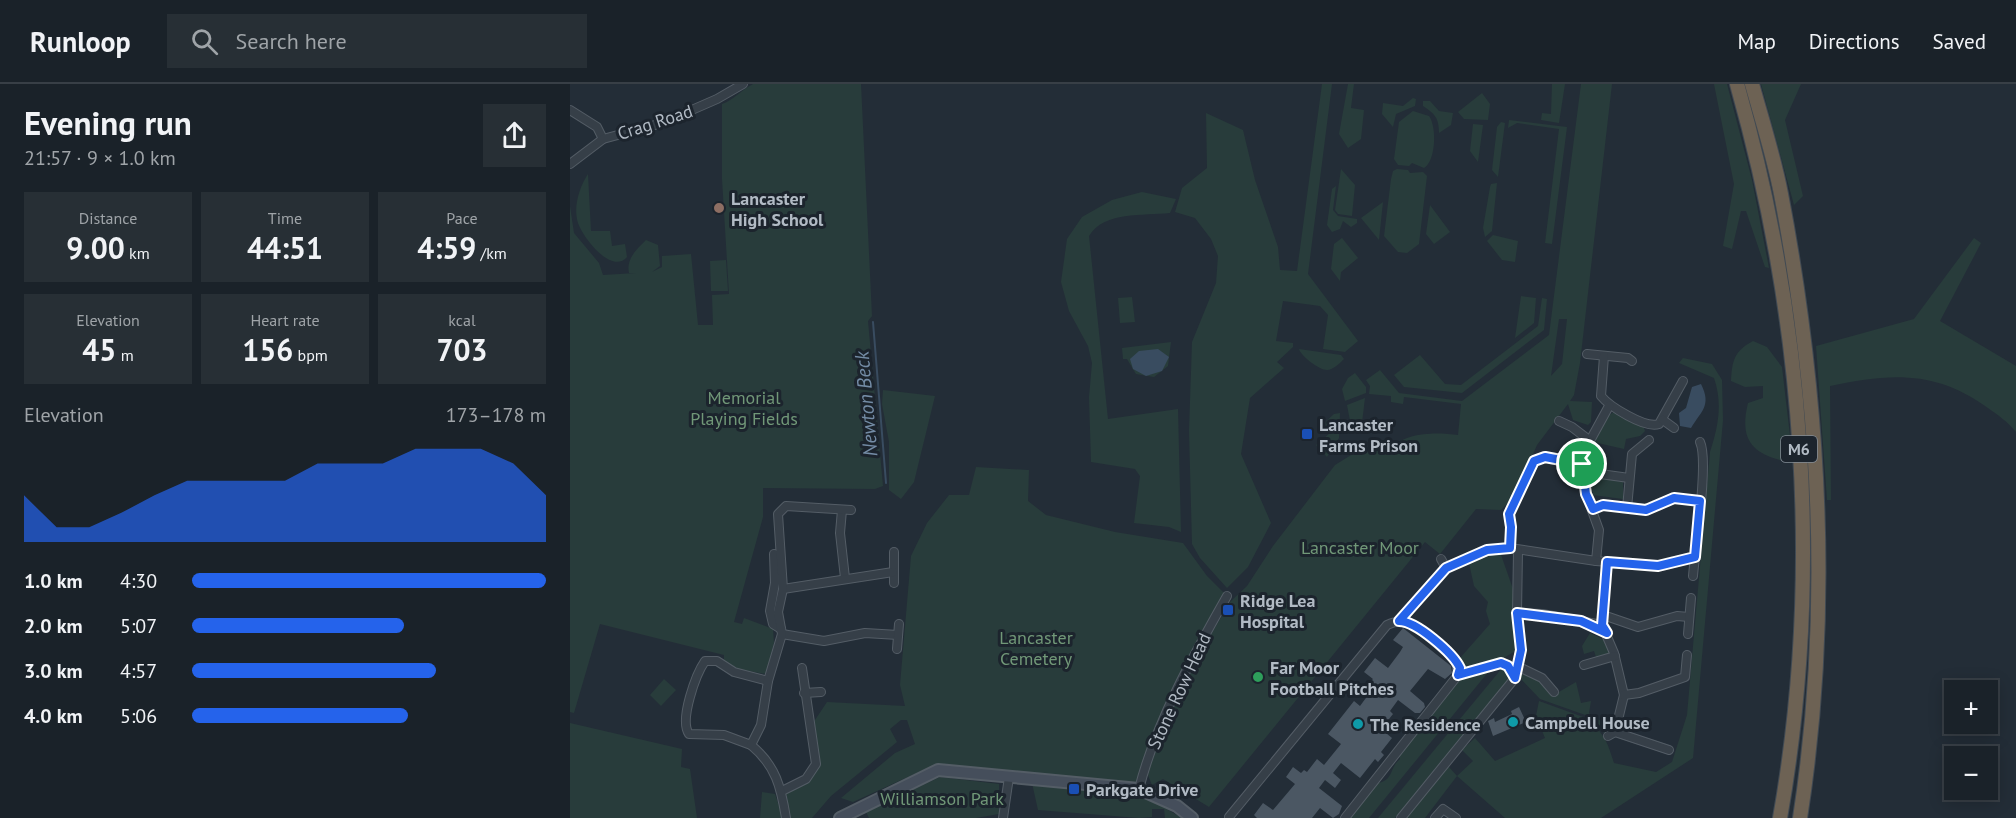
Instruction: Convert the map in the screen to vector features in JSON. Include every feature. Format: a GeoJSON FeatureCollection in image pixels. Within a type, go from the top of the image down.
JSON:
{"type":"FeatureCollection","features":[{"type":"Feature","properties":{"kind":"highway","name":"M6"},"geometry":{"type":"LineString","coordinates":[[1737,84],[1766,197],[1792,358],[1803,521],[1797,684],[1788,772],[1780,818]]}},
{"type":"Feature","properties":{"kind":"highway","name":"M6"},"geometry":{"type":"LineString","coordinates":[[1752,84],[1781,192],[1804,329],[1819,507],[1809,760],[1800,818]]}},
{"type":"Feature","properties":{"kind":"street","name":"Crag Road"},"geometry":{"type":"LineString","coordinates":[[570,164],[603,140],[662,123],[738,85]]}},
{"type":"Feature","properties":{"kind":"street"},"geometry":{"type":"LineString","coordinates":[[570,110],[597,127],[603,140]]}},
{"type":"Feature","properties":{"kind":"street"},"geometry":{"type":"LineString","coordinates":[[1587,354],[1632,361]]}},
{"type":"Feature","properties":{"kind":"street"},"geometry":{"type":"LineString","coordinates":[[1604,356],[1601,396],[1609,406],[1653,427],[1662,420],[1683,381]]}},
{"type":"Feature","properties":{"kind":"street"},"geometry":{"type":"LineString","coordinates":[[1596,561],[1599,530],[1586,494],[1582,464],[1590,440],[1609,406]]}},
{"type":"Feature","properties":{"kind":"street"},"geometry":{"type":"LineString","coordinates":[[1662,420],[1674,428]]}},
{"type":"Feature","properties":{"kind":"street"},"geometry":{"type":"LineString","coordinates":[[1559,421],[1590,440]]}},
{"type":"Feature","properties":{"kind":"street"},"geometry":{"type":"LineString","coordinates":[[1627,508],[1633,451],[1649,440]]}},
{"type":"Feature","properties":{"kind":"street"},"geometry":{"type":"LineString","coordinates":[[1693,576],[1703,449],[1700,442]]}},
{"type":"Feature","properties":{"kind":"street"},"geometry":{"type":"LineString","coordinates":[[1510,548],[1509,514],[1534,461],[1545,457],[1582,464]]}},
{"type":"Feature","properties":{"kind":"street"},"geometry":{"type":"LineString","coordinates":[[1593,473],[1629,477]]}},
{"type":"Feature","properties":{"kind":"street"},"geometry":{"type":"LineString","coordinates":[[1593,509],[1603,505],[1646,510],[1674,498],[1700,501]]}},
{"type":"Feature","properties":{"kind":"street"},"geometry":{"type":"LineString","coordinates":[[751,745],[761,725],[768,681],[782,632],[778,612],[783,589],[778,514],[780,509],[786,506],[814,506],[851,510]]}},
{"type":"Feature","properties":{"kind":"street"},"geometry":{"type":"LineString","coordinates":[[842,510],[840,533],[845,578]]}},
{"type":"Feature","properties":{"kind":"street"},"geometry":{"type":"LineString","coordinates":[[1399,621],[1446,568],[1487,550],[1510,548],[1596,561],[1658,566],[1695,557]]}},
{"type":"Feature","properties":{"kind":"street"},"geometry":{"type":"LineString","coordinates":[[1401,818],[1515,678],[1521,650],[1517,613],[1518,551]]}},
{"type":"Feature","properties":{"kind":"street"},"geometry":{"type":"LineString","coordinates":[[894,552],[894,583]]}},
{"type":"Feature","properties":{"kind":"street"},"geometry":{"type":"LineString","coordinates":[[774,554],[775,583],[770,611],[773,624],[782,632],[824,641],[865,633],[898,635]]}},
{"type":"Feature","properties":{"kind":"street"},"geometry":{"type":"LineString","coordinates":[[1441,559],[1446,568]]}},
{"type":"Feature","properties":{"kind":"street"},"geometry":{"type":"LineString","coordinates":[[1607,562],[1602,625],[1615,656],[1624,695],[1612,734],[1669,750]]}},
{"type":"Feature","properties":{"kind":"street"},"geometry":{"type":"LineString","coordinates":[[783,589],[893,572]]}},
{"type":"Feature","properties":{"kind":"street","name":"Stone Row Head"},"geometry":{"type":"LineString","coordinates":[[1139,789],[1155,736],[1202,640],[1227,596]]}},
{"type":"Feature","properties":{"kind":"street"},"geometry":{"type":"LineString","coordinates":[[1688,634],[1691,598]]}},
{"type":"Feature","properties":{"kind":"street"},"geometry":{"type":"LineString","coordinates":[[1517,613],[1602,625]]}},
{"type":"Feature","properties":{"kind":"street"},"geometry":{"type":"LineString","coordinates":[[1603,615],[1638,627],[1677,615],[1689,617]]}},
{"type":"Feature","properties":{"kind":"street"},"geometry":{"type":"LineString","coordinates":[[1228,818],[1387,625],[1408,621],[1451,655],[1460,668],[1458,675],[1345,818]]}},
{"type":"Feature","properties":{"kind":"street"},"geometry":{"type":"LineString","coordinates":[[1581,621],[1607,633]]}},
{"type":"Feature","properties":{"kind":"street"},"geometry":{"type":"LineString","coordinates":[[897,649],[899,624]]}},
{"type":"Feature","properties":{"kind":"street"},"geometry":{"type":"LineString","coordinates":[[1624,695],[1638,693],[1685,677],[1687,655]]}},
{"type":"Feature","properties":{"kind":"street"},"geometry":{"type":"LineString","coordinates":[[1584,665],[1615,656]]}},
{"type":"Feature","properties":{"kind":"street"},"geometry":{"type":"LineString","coordinates":[[689,734],[686,723],[687,711],[705,661],[717,661],[734,672],[768,681]]}},
{"type":"Feature","properties":{"kind":"street"},"geometry":{"type":"LineString","coordinates":[[1458,675],[1501,663],[1508,666],[1515,678]]}},
{"type":"Feature","properties":{"kind":"street"},"geometry":{"type":"LineString","coordinates":[[1518,667],[1542,678],[1554,692]]}},
{"type":"Feature","properties":{"kind":"street"},"geometry":{"type":"LineString","coordinates":[[782,791],[806,778],[816,764],[802,668]]}},
{"type":"Feature","properties":{"kind":"street"},"geometry":{"type":"LineString","coordinates":[[804,693],[821,692]]}},
{"type":"Feature","properties":{"kind":"street"},"geometry":{"type":"LineString","coordinates":[[680,734],[723,735],[751,745],[773,768],[782,791],[786,818]]}},
{"type":"Feature","properties":{"kind":"street"},"geometry":{"type":"LineString","coordinates":[[840,818],[938,770],[1139,789],[1177,806],[1192,818]]}},
{"type":"Feature","properties":{"kind":"street"},"geometry":{"type":"LineString","coordinates":[[1003,818],[1009,777]]}},
{"type":"Feature","properties":{"kind":"street"},"geometry":{"type":"LineString","coordinates":[[1435,818],[1443,808],[1456,818]]}},
{"type":"Feature","properties":{"kind":"green space","name":"Memorial Playing Fields"},"geometry":{"type":"Polygon","coordinates":[[[753,84],[861,84],[872,316],[868,321],[883,486],[875,489],[763,488],[763,517],[734,622],[742,624],[744,618],[773,629],[774,643],[766,674],[737,669],[724,660],[724,655],[600,624],[574,713],[570,712],[570,206],[574,233],[599,263],[603,275],[636,273],[629,273],[629,263],[646,240],[658,245],[660,266],[652,272],[662,267],[662,256],[691,254],[698,325],[713,325],[712,295],[729,294],[722,179],[722,104],[753,84]]]}},
{"type":"Feature","properties":{"kind":"green space"},"geometry":{"type":"Polygon","coordinates":[[[1322,84],[1332,84],[1308,274],[1358,341],[1345,352],[1323,349],[1328,315],[1320,306],[1283,301],[1276,341],[1293,343],[1293,347],[1277,362],[1284,368],[1250,398],[1241,454],[1271,523],[1248,567],[1227,588],[1200,558],[1192,544],[1189,431],[1192,342],[1216,283],[1218,256],[1211,239],[1195,218],[1175,212],[1182,188],[1207,168],[1206,113],[1243,130],[1255,180],[1278,247],[1280,270],[1297,271],[1322,84]]]}},
{"type":"Feature","properties":{"kind":"green space"},"geometry":{"type":"Polygon","coordinates":[[[1348,84],[1354,84],[1351,108],[1364,110],[1361,139],[1348,148],[1339,134],[1348,84]]]}},
{"type":"Feature","properties":{"kind":"green space"},"geometry":{"type":"Polygon","coordinates":[[[1552,84],[1565,84],[1559,123],[1541,120],[1542,113],[1551,114],[1552,84]]]}},
{"type":"Feature","properties":{"kind":"green space","name":"Lancaster Moor"},"geometry":{"type":"Polygon","coordinates":[[[1581,84],[1612,84],[1580,363],[1574,395],[1570,401],[1592,402],[1591,422],[1588,425],[1573,420],[1568,404],[1537,445],[1514,497],[1501,510],[1476,509],[1440,554],[1425,542],[1209,807],[1163,779],[1152,785],[1146,770],[1160,734],[1206,643],[1230,602],[1247,586],[1273,546],[1335,465],[1356,452],[1389,450],[1395,444],[1412,437],[1430,434],[1458,435],[1461,404],[1404,397],[1403,404],[1391,402],[1391,396],[1369,394],[1370,386],[1366,380],[1380,370],[1399,393],[1462,401],[1549,335],[1581,84]],[[1559,319],[1551,376],[1562,364],[1567,319],[1559,319]]]}},
{"type":"Feature","properties":{"kind":"green space"},"geometry":{"type":"Polygon","coordinates":[[[1714,84],[1727,84],[1752,180],[1769,268],[1765,267],[1746,211],[1741,211],[1732,249],[1723,246],[1734,184],[1714,84]]]}},
{"type":"Feature","properties":{"kind":"green space"},"geometry":{"type":"Polygon","coordinates":[[[1761,84],[1801,84],[1785,120],[1803,196],[1794,205],[1761,84]]]}},
{"type":"Feature","properties":{"kind":"green space"},"geometry":{"type":"Polygon","coordinates":[[[1482,93],[1490,104],[1488,120],[1464,119],[1458,112],[1482,93]]]}},
{"type":"Feature","properties":{"kind":"green space"},"geometry":{"type":"Polygon","coordinates":[[[1413,98],[1416,99],[1415,106],[1396,114],[1393,127],[1382,114],[1383,103],[1403,106],[1413,98]]]}},
{"type":"Feature","properties":{"kind":"green space"},"geometry":{"type":"Polygon","coordinates":[[[1423,101],[1430,101],[1439,111],[1453,113],[1451,125],[1439,133],[1437,120],[1423,106],[1423,101]]]}},
{"type":"Feature","properties":{"kind":"green space"},"geometry":{"type":"Polygon","coordinates":[[[1413,111],[1429,116],[1432,121],[1433,151],[1424,168],[1412,163],[1409,166],[1398,165],[1394,159],[1399,122],[1413,111]]]}},
{"type":"Feature","properties":{"kind":"green space"},"geometry":{"type":"Polygon","coordinates":[[[1509,120],[1567,127],[1552,244],[1545,243],[1559,129],[1517,123],[1508,128],[1509,120]]]}},
{"type":"Feature","properties":{"kind":"green space"},"geometry":{"type":"Polygon","coordinates":[[[1501,122],[1505,123],[1498,177],[1492,170],[1497,127],[1501,122]]]}},
{"type":"Feature","properties":{"kind":"green space"},"geometry":{"type":"Polygon","coordinates":[[[1473,124],[1483,125],[1478,162],[1470,151],[1473,124]]]}},
{"type":"Feature","properties":{"kind":"green space"},"geometry":{"type":"Polygon","coordinates":[[[1341,169],[1355,185],[1352,216],[1338,214],[1335,210],[1341,169]]]}},
{"type":"Feature","properties":{"kind":"green space"},"geometry":{"type":"Polygon","coordinates":[[[1408,170],[1410,173],[1423,172],[1427,176],[1419,244],[1407,253],[1398,252],[1384,236],[1391,179],[1393,171],[1408,170]]]}},
{"type":"Feature","properties":{"kind":"green space"},"geometry":{"type":"Polygon","coordinates":[[[588,174],[591,231],[610,231],[612,246],[625,244],[627,257],[621,261],[606,258],[599,252],[578,223],[576,211],[578,198],[588,174]]]}},
{"type":"Feature","properties":{"kind":"green space"},"geometry":{"type":"Polygon","coordinates":[[[1497,183],[1492,231],[1485,237],[1483,228],[1490,187],[1491,184],[1497,183]]]}},
{"type":"Feature","properties":{"kind":"green space"},"geometry":{"type":"Polygon","coordinates":[[[1336,186],[1333,210],[1338,216],[1357,219],[1357,223],[1351,227],[1343,221],[1340,229],[1332,232],[1327,225],[1332,189],[1336,186]]]}},
{"type":"Feature","properties":{"kind":"green space"},"geometry":{"type":"Polygon","coordinates":[[[1142,192],[1176,199],[1170,213],[1125,216],[1114,219],[1104,222],[1089,236],[1108,419],[1178,409],[1181,532],[1169,527],[1134,523],[1140,476],[1135,469],[1091,462],[1089,397],[1092,363],[1088,346],[1069,311],[1061,282],[1067,239],[1082,217],[1112,200],[1142,192]]]}},
{"type":"Feature","properties":{"kind":"green space"},"geometry":{"type":"Polygon","coordinates":[[[1383,202],[1379,240],[1361,218],[1383,202]]]}},
{"type":"Feature","properties":{"kind":"green space"},"geometry":{"type":"Polygon","coordinates":[[[1430,205],[1450,232],[1434,244],[1426,234],[1430,205]]]}},
{"type":"Feature","properties":{"kind":"green space"},"geometry":{"type":"Polygon","coordinates":[[[1493,235],[1518,241],[1515,262],[1502,260],[1487,241],[1493,235]]]}},
{"type":"Feature","properties":{"kind":"green space"},"geometry":{"type":"Polygon","coordinates":[[[1342,238],[1358,258],[1341,272],[1340,281],[1331,269],[1334,244],[1342,238]]]}},
{"type":"Feature","properties":{"kind":"green space"},"geometry":{"type":"Polygon","coordinates":[[[1974,238],[1981,243],[1940,321],[2016,366],[2016,432],[1999,416],[1969,396],[1931,381],[1893,377],[1830,386],[1831,500],[1827,500],[1816,346],[1914,319],[1974,238]]]}},
{"type":"Feature","properties":{"kind":"green space"},"geometry":{"type":"Polygon","coordinates":[[[726,260],[728,291],[711,291],[710,261],[726,260]]]}},
{"type":"Feature","properties":{"kind":"green space"},"geometry":{"type":"Polygon","coordinates":[[[1521,296],[1536,298],[1534,323],[1515,338],[1521,296]]]}},
{"type":"Feature","properties":{"kind":"green space"},"geometry":{"type":"Polygon","coordinates":[[[1132,297],[1135,322],[1120,323],[1118,298],[1132,297]]]}},
{"type":"Feature","properties":{"kind":"green space"},"geometry":{"type":"Polygon","coordinates":[[[1542,298],[1547,299],[1544,330],[1462,393],[1404,387],[1394,375],[1420,355],[1445,384],[1461,385],[1538,326],[1542,298]]]}},
{"type":"Feature","properties":{"kind":"green space"},"geometry":{"type":"Polygon","coordinates":[[[1753,341],[1767,347],[1782,367],[1792,453],[1788,462],[1757,450],[1747,436],[1745,427],[1748,403],[1763,398],[1763,386],[1745,387],[1731,381],[1735,357],[1753,341]]]}},
{"type":"Feature","properties":{"kind":"green space"},"geometry":{"type":"Polygon","coordinates":[[[1171,342],[1168,366],[1154,377],[1136,374],[1127,359],[1123,359],[1122,348],[1171,342]]]}},
{"type":"Feature","properties":{"kind":"green space"},"geometry":{"type":"Polygon","coordinates":[[[1299,349],[1341,355],[1344,359],[1332,369],[1327,370],[1307,359],[1299,349]]]}},
{"type":"Feature","properties":{"kind":"green space"},"geometry":{"type":"Polygon","coordinates":[[[1683,358],[1712,364],[1722,380],[1723,420],[1693,758],[1601,818],[1505,818],[1457,776],[1473,761],[1462,750],[1475,738],[1495,761],[1545,738],[1536,716],[1539,701],[1586,718],[1605,739],[1614,763],[1656,772],[1672,762],[1687,715],[1710,452],[1719,406],[1714,378],[1679,363],[1683,358]]]}},
{"type":"Feature","properties":{"kind":"green space"},"geometry":{"type":"Polygon","coordinates":[[[1355,373],[1366,387],[1366,393],[1345,401],[1342,389],[1348,378],[1355,373]]]}},
{"type":"Feature","properties":{"kind":"green space"},"geometry":{"type":"Polygon","coordinates":[[[883,390],[935,396],[914,482],[901,499],[889,490],[889,442],[882,404],[883,390]]]}},
{"type":"Feature","properties":{"kind":"green space"},"geometry":{"type":"Polygon","coordinates":[[[1365,398],[1361,431],[1351,426],[1347,405],[1365,398]]]}},
{"type":"Feature","properties":{"kind":"green space"},"geometry":{"type":"Polygon","coordinates":[[[1615,411],[1642,422],[1645,431],[1640,436],[1626,439],[1624,449],[1593,442],[1607,417],[1615,411]]]}},
{"type":"Feature","properties":{"kind":"green space"},"geometry":{"type":"Polygon","coordinates":[[[1340,413],[1339,438],[1327,457],[1316,445],[1330,433],[1323,424],[1334,414],[1340,413]]]}},
{"type":"Feature","properties":{"kind":"green space","name":"Lancaster Cemetery"},"geometry":{"type":"Polygon","coordinates":[[[976,467],[1029,470],[1028,501],[1046,515],[1115,532],[1183,543],[1207,576],[1227,596],[1155,736],[1139,789],[938,770],[932,766],[853,802],[841,798],[895,753],[915,744],[907,720],[901,720],[890,729],[897,742],[831,796],[812,818],[790,818],[786,791],[818,766],[813,723],[827,702],[905,706],[900,685],[911,556],[927,523],[949,495],[969,495],[976,467]]]}},
{"type":"Feature","properties":{"kind":"green space"},"geometry":{"type":"Polygon","coordinates":[[[1590,477],[1623,482],[1623,499],[1593,495],[1590,477]]]}},
{"type":"Feature","properties":{"kind":"green space"},"geometry":{"type":"Polygon","coordinates":[[[1500,552],[1513,589],[1519,649],[1500,660],[1463,671],[1460,658],[1490,624],[1486,611],[1488,602],[1474,586],[1469,563],[1500,552]]]}},
{"type":"Feature","properties":{"kind":"green space"},"geometry":{"type":"Polygon","coordinates":[[[1590,633],[1607,641],[1611,654],[1596,657],[1594,651],[1584,654],[1582,646],[1590,633]]]}},
{"type":"Feature","properties":{"kind":"green space"},"geometry":{"type":"Polygon","coordinates":[[[1503,667],[1509,678],[1395,818],[1378,818],[1503,667]]]}},
{"type":"Feature","properties":{"kind":"green space"},"geometry":{"type":"Polygon","coordinates":[[[1489,671],[1369,818],[1349,818],[1378,783],[1387,779],[1400,759],[1399,755],[1461,679],[1489,671]]]}},
{"type":"Feature","properties":{"kind":"green space"},"geometry":{"type":"Polygon","coordinates":[[[1520,671],[1536,678],[1552,696],[1576,682],[1581,703],[1591,701],[1589,713],[1593,718],[1613,724],[1604,733],[1591,723],[1588,716],[1540,699],[1519,677],[1520,671]]]}},
{"type":"Feature","properties":{"kind":"green space"},"geometry":{"type":"Polygon","coordinates":[[[664,679],[676,690],[661,706],[650,695],[664,679]]]}},
{"type":"Feature","properties":{"kind":"green space"},"geometry":{"type":"Polygon","coordinates":[[[570,723],[682,749],[681,767],[690,769],[697,818],[570,818],[570,723]]]}},
{"type":"Feature","properties":{"kind":"green space"},"geometry":{"type":"Polygon","coordinates":[[[1449,767],[1457,776],[1425,818],[1406,818],[1446,768],[1449,767]]]}},
{"type":"Feature","properties":{"kind":"green space","name":"Williamson Park"},"geometry":{"type":"Polygon","coordinates":[[[940,777],[999,784],[999,814],[976,818],[869,818],[866,812],[940,777]]]}},
{"type":"Feature","properties":{"kind":"green space"},"geometry":{"type":"Polygon","coordinates":[[[1032,783],[1141,794],[1182,818],[1165,818],[1164,809],[1152,809],[1152,817],[1139,818],[1038,810],[1032,783]]]}},
{"type":"Feature","properties":{"kind":"green space"},"geometry":{"type":"Polygon","coordinates":[[[762,792],[775,794],[783,818],[760,818],[762,792]]]}},
{"type":"Feature","properties":{"kind":"water"},"geometry":{"type":"Polygon","coordinates":[[[1158,349],[1169,357],[1162,371],[1146,376],[1133,369],[1130,359],[1139,351],[1158,349]]]}},
{"type":"Feature","properties":{"kind":"water"},"geometry":{"type":"Polygon","coordinates":[[[1701,384],[1705,398],[1704,408],[1691,428],[1680,426],[1679,413],[1686,408],[1692,387],[1701,384]]]}},
{"type":"Feature","properties":{"kind":"building","name":"The Residence"},"geometry":{"type":"Polygon","coordinates":[[[1403,628],[1451,666],[1452,673],[1445,679],[1428,669],[1410,691],[1424,703],[1425,707],[1420,713],[1415,713],[1398,700],[1390,711],[1393,714],[1381,729],[1392,738],[1381,752],[1384,755],[1378,762],[1375,759],[1360,778],[1341,763],[1333,773],[1341,780],[1335,788],[1325,780],[1319,788],[1342,806],[1339,814],[1333,818],[1320,808],[1312,818],[1257,818],[1254,815],[1263,803],[1273,810],[1295,784],[1286,777],[1293,767],[1301,773],[1304,770],[1307,772],[1317,759],[1324,765],[1341,744],[1328,734],[1354,701],[1360,706],[1374,687],[1369,683],[1373,679],[1364,672],[1375,658],[1388,668],[1400,652],[1403,647],[1393,640],[1403,628]]]}},
{"type":"Feature","properties":{"kind":"building","name":"Campbell House"},"geometry":{"type":"Polygon","coordinates":[[[1519,707],[1526,722],[1493,736],[1488,721],[1494,718],[1495,722],[1512,714],[1511,711],[1519,707]]]}},
{"type":"Feature","properties":{"kind":"waterway","name":"Newton Beck"},"geometry":{"type":"LineString","coordinates":[[873,322],[886,483]]}},
{"type":"Feature","properties":{"kind":"place","name":"Lancaster High School"},"geometry":{"type":"Point","coordinates":[719,208]}},
{"type":"Feature","properties":{"kind":"place","name":"Lancaster Farms Prison"},"geometry":{"type":"Point","coordinates":[1307,434]}},
{"type":"Feature","properties":{"kind":"place","name":"Ridge Lea Hospital"},"geometry":{"type":"Point","coordinates":[1228,610]}},
{"type":"Feature","properties":{"kind":"place","name":"Far Moor Football Pitches"},"geometry":{"type":"Point","coordinates":[1258,677]}},
{"type":"Feature","properties":{"kind":"place","name":"Campbell House"},"geometry":{"type":"Point","coordinates":[1513,722]}},
{"type":"Feature","properties":{"kind":"place","name":"The Residence"},"geometry":{"type":"Point","coordinates":[1358,724]}},
{"type":"Feature","properties":{"kind":"place","name":"Parkgate Drive"},"geometry":{"type":"Point","coordinates":[1074,789]}},
{"type":"Feature","properties":{"kind":"route"},"geometry":{"type":"LineString","coordinates":[[1545,457],[1560,462],[1582,464],[1582,478],[1593,509],[1603,505],[1646,510],[1674,498],[1700,501],[1695,557],[1658,566],[1607,562],[1602,625],[1607,633],[1581,621],[1542,614],[1517,613],[1521,650],[1515,678],[1505,663],[1458,675],[1460,668],[1451,655],[1416,626],[1408,621],[1399,621],[1446,568],[1487,550],[1510,548],[1509,514],[1534,461],[1545,457]]}}]}
